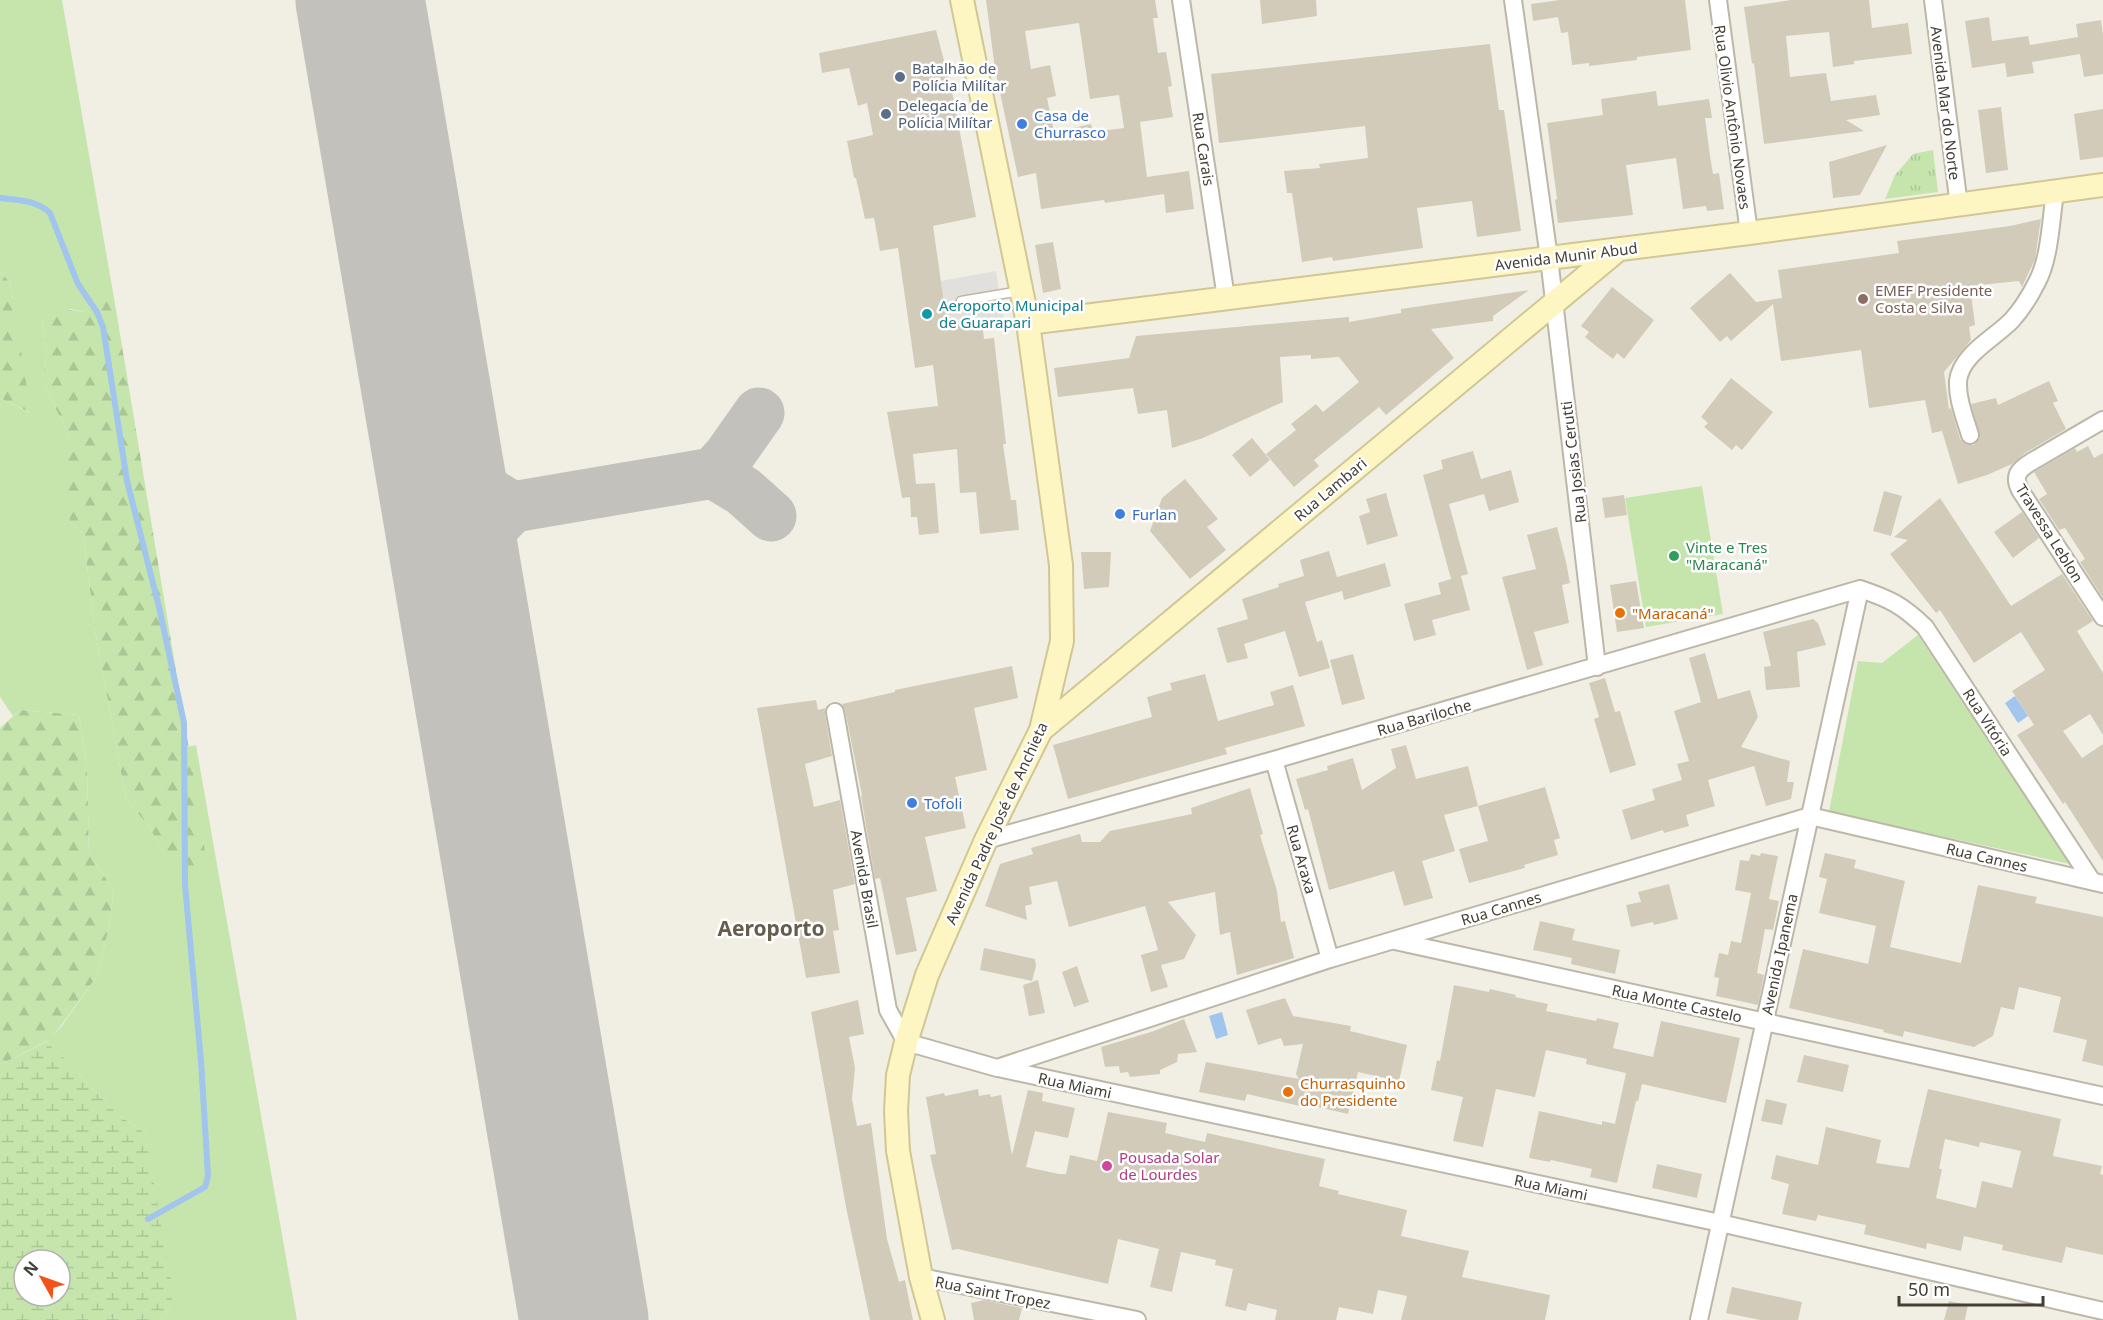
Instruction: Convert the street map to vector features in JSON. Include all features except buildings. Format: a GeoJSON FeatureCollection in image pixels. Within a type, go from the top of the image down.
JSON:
{"type":"FeatureCollection","features":[{"type":"Feature","properties":{"kind":"street","name":"Avenida Padre José de Anchieta"},"geometry":{"type":"LineString","coordinates":[[933,1320],[921,1277],[898,1151],[896,1111],[898,1075],[927,975],[986,840],[1041,730],[1062,641],[1061,565],[1028,323],[962,0]]}},
{"type":"Feature","properties":{"kind":"street","name":"Rua Carais"},"geometry":{"type":"LineString","coordinates":[[1181,0],[1226,298]]}},
{"type":"Feature","properties":{"kind":"street","name":"Rua Josias Cerutti"},"geometry":{"type":"LineString","coordinates":[[1513,0],[1549,258],[1598,667]]}},
{"type":"Feature","properties":{"kind":"street","name":"Rua Olivio Antônio Novaes"},"geometry":{"type":"LineString","coordinates":[[1718,0],[1749,233]]}},
{"type":"Feature","properties":{"kind":"street","name":"Avenida Mar do Norte"},"geometry":{"type":"LineString","coordinates":[[1938,1],[1959,206]]}},
{"type":"Feature","properties":{"kind":"street","name":"Avenida Munir Abud"},"geometry":{"type":"LineString","coordinates":[[1028,323],[1749,233],[2103,185]]}},
{"type":"Feature","properties":{"kind":"street"},"geometry":{"type":"LineString","coordinates":[[1970,435],[1959,395],[1958,380],[1964,365],[1975,352],[2011,321],[2027,301],[2039,280],[2055,192]]}},
{"type":"Feature","properties":{"kind":"street","name":"Rua Lambari"},"geometry":{"type":"LineString","coordinates":[[1041,730],[1619,249]]}},
{"type":"Feature","properties":{"kind":"street","name":"Travessa Leblon"},"geometry":{"type":"LineString","coordinates":[[2103,420],[2023,467],[2016,475],[2016,482],[2020,490],[2103,617]]}},
{"type":"Feature","properties":{"kind":"street","name":"Rua Bariloche"},"geometry":{"type":"LineString","coordinates":[[986,840],[1598,667],[1860,588]]}},
{"type":"Feature","properties":{"kind":"street","name":"Avenida Ipanema"},"geometry":{"type":"LineString","coordinates":[[1699,1320],[1860,588]]}},
{"type":"Feature","properties":{"kind":"street","name":"Rua Vitória"},"geometry":{"type":"LineString","coordinates":[[1860,588],[1889,598],[1908,610],[1925,627],[2098,883]]}},
{"type":"Feature","properties":{"kind":"street","name":"Avenida Brasil"},"geometry":{"type":"LineString","coordinates":[[835,712],[888,1010],[906,1042]]}},
{"type":"Feature","properties":{"kind":"street","name":"Rua Araxa"},"geometry":{"type":"LineString","coordinates":[[1274,760],[1330,958]]}},
{"type":"Feature","properties":{"kind":"street","name":"Rua Cannes"},"geometry":{"type":"LineString","coordinates":[[997,1068],[1330,958],[1810,816],[2098,883]]}},
{"type":"Feature","properties":{"kind":"street","name":"Rua Monte Castelo"},"geometry":{"type":"LineString","coordinates":[[1392,940],[2103,1096]]}},
{"type":"Feature","properties":{"kind":"street"},"geometry":{"type":"LineString","coordinates":[[906,1042],[997,1068]]}},
{"type":"Feature","properties":{"kind":"street","name":"Rua Miami"},"geometry":{"type":"LineString","coordinates":[[997,1068],[1720,1223],[2103,1311]]}},
{"type":"Feature","properties":{"kind":"street","name":"Rua Saint Tropez"},"geometry":{"type":"LineString","coordinates":[[921,1277],[1137,1320]]}},
{"type":"Feature","properties":{"kind":"lane"},"geometry":{"type":"LineString","coordinates":[[961,300],[1021,291]]}},
{"type":"Feature","properties":{"kind":"green space"},"geometry":{"type":"Polygon","coordinates":[[[0,0],[62,0],[114,298],[98,298],[84,312],[71,309],[42,318],[47,354],[44,385],[64,425],[70,445],[71,522],[83,533],[95,630],[126,799],[147,824],[168,859],[205,851],[188,747],[196,745],[297,1320],[159,1320],[172,1307],[145,1133],[118,1115],[46,1042],[61,1027],[97,976],[108,931],[114,891],[89,853],[87,767],[79,715],[20,710],[13,716],[0,697],[0,398],[30,413],[10,282],[0,272],[0,0]]]}},
{"type":"Feature","properties":{"kind":"green space"},"geometry":{"type":"Polygon","coordinates":[[[1933,150],[1938,192],[1885,199],[1895,175],[1913,154],[1933,150]]]}},
{"type":"Feature","properties":{"kind":"green space"},"geometry":{"type":"Polygon","coordinates":[[[0,272],[10,282],[31,413],[0,398],[0,272]]]}},
{"type":"Feature","properties":{"kind":"green space"},"geometry":{"type":"Polygon","coordinates":[[[98,298],[114,298],[197,797],[205,851],[203,870],[193,878],[182,874],[168,859],[147,824],[126,799],[95,630],[83,533],[71,522],[60,499],[70,445],[64,425],[44,385],[47,354],[42,318],[51,307],[84,312],[98,298]]]}},
{"type":"Feature","properties":{"kind":"green space","name":"Vinte e Tres \"Maracaná\""},"geometry":{"type":"Polygon","coordinates":[[[1702,486],[1723,614],[1646,627],[1625,498],[1702,486]]]}},
{"type":"Feature","properties":{"kind":"green space"},"geometry":{"type":"Polygon","coordinates":[[[1918,635],[2070,864],[1829,812],[1858,661],[1882,663],[1918,635]]]}},
{"type":"Feature","properties":{"kind":"green space"},"geometry":{"type":"Polygon","coordinates":[[[20,710],[79,715],[87,767],[89,853],[114,891],[108,931],[97,976],[49,1040],[0,1065],[0,728],[20,710]]]}},
{"type":"Feature","properties":{"kind":"green space"},"geometry":{"type":"Polygon","coordinates":[[[46,1042],[118,1115],[145,1133],[171,1280],[172,1307],[159,1320],[0,1320],[0,1065],[46,1042]]]}},
{"type":"Feature","properties":{"kind":"shaded area"},"geometry":{"type":"Polygon","coordinates":[[[996,271],[1003,318],[947,324],[941,281],[996,271]]]}},
{"type":"Feature","properties":{"kind":"water"},"geometry":{"type":"Polygon","coordinates":[[[2015,696],[2028,716],[2018,723],[2005,703],[2015,696]]]}},
{"type":"Feature","properties":{"kind":"water"},"geometry":{"type":"Polygon","coordinates":[[[1222,1012],[1228,1035],[1216,1039],[1209,1016],[1222,1012]]]}},
{"type":"Feature","properties":{"kind":"waterway"},"geometry":{"type":"LineString","coordinates":[[0,198],[33,203],[50,213],[78,284],[97,312],[103,327],[127,481],[159,607],[184,723],[185,885],[201,1061],[208,1176],[205,1187],[148,1219]]}},
{"type":"Feature","properties":{"kind":"taxiway"},"geometry":{"type":"LineString","coordinates":[[430,410],[445,444],[460,468],[481,487],[513,507],[713,473],[728,457],[759,413]]}},
{"type":"Feature","properties":{"kind":"taxiway"},"geometry":{"type":"LineString","coordinates":[[713,473],[743,491],[771,516]]}},
{"type":"Feature","properties":{"kind":"taxiway"},"geometry":{"type":"LineString","coordinates":[[467,626],[468,601],[479,554],[492,529],[513,507]]}},
{"type":"Feature","properties":{"kind":"runway"},"geometry":{"type":"LineString","coordinates":[[360,0],[584,1320]]}},
{"type":"Feature","properties":{"kind":"place","name":"Batalhão de Polícia Milítar"},"geometry":{"type":"Point","coordinates":[900,77]}},
{"type":"Feature","properties":{"kind":"place","name":"Delegacía de Polícia Milítar"},"geometry":{"type":"Point","coordinates":[886,114]}},
{"type":"Feature","properties":{"kind":"place","name":"Casa de Churrasco"},"geometry":{"type":"Point","coordinates":[1022,124]}},
{"type":"Feature","properties":{"kind":"place","name":"EMEF Presidente Costa e Silva"},"geometry":{"type":"Point","coordinates":[1863,299]}},
{"type":"Feature","properties":{"kind":"place","name":"Aeroporto Municipal de Guarapari"},"geometry":{"type":"Point","coordinates":[927,314]}},
{"type":"Feature","properties":{"kind":"place","name":"Furlan"},"geometry":{"type":"Point","coordinates":[1120,514]}},
{"type":"Feature","properties":{"kind":"place","name":"Vinte e Tres \"Maracaná\""},"geometry":{"type":"Point","coordinates":[1674,556]}},
{"type":"Feature","properties":{"kind":"place","name":"\"Maracaná\""},"geometry":{"type":"Point","coordinates":[1620,613]}},
{"type":"Feature","properties":{"kind":"place","name":"Tofoli"},"geometry":{"type":"Point","coordinates":[912,803]}},
{"type":"Feature","properties":{"kind":"place","name":"Churrasquinho do Presidente"},"geometry":{"type":"Point","coordinates":[1288,1092]}},
{"type":"Feature","properties":{"kind":"place","name":"Pousada Solar de Lourdes"},"geometry":{"type":"Point","coordinates":[1107,1166]}},
{"type":"Feature","properties":{"kind":"district","name":"Aeroporto"},"geometry":{"type":"Point","coordinates":[771,928]}}]}
